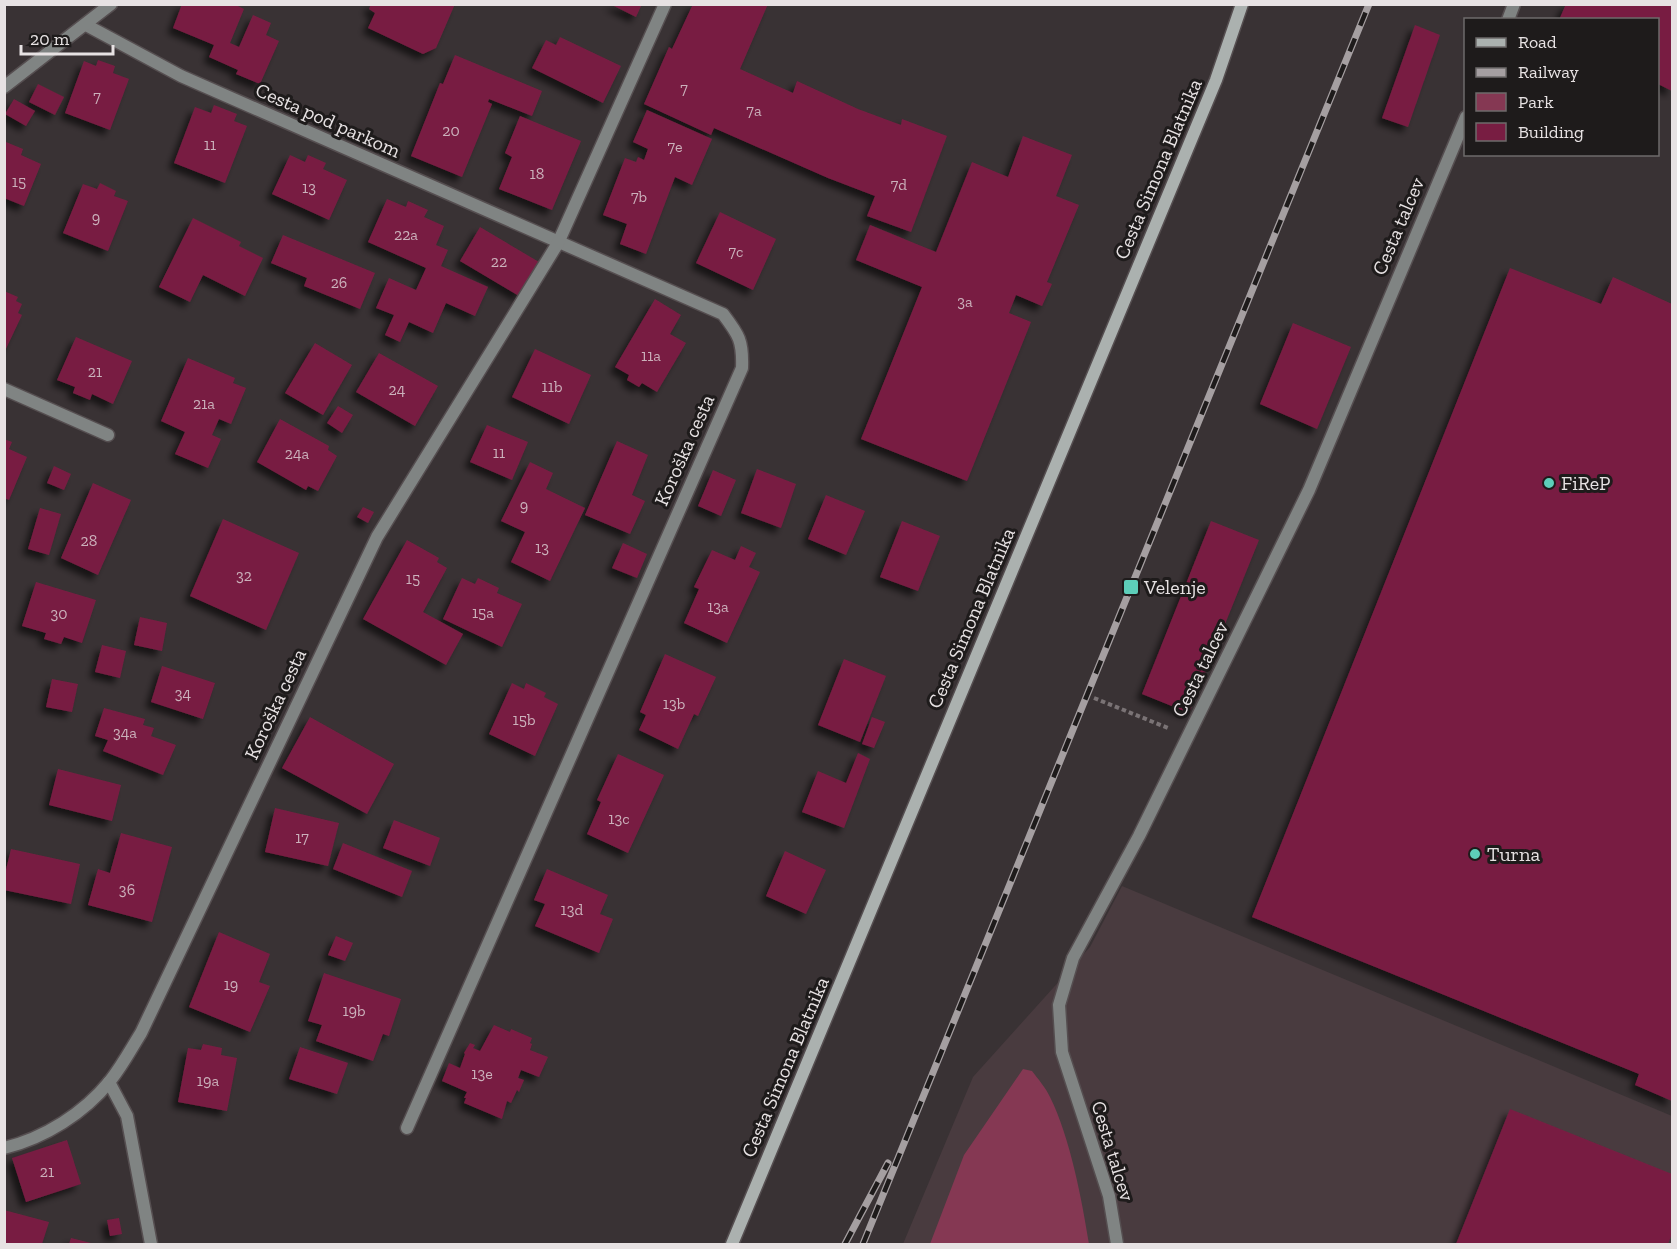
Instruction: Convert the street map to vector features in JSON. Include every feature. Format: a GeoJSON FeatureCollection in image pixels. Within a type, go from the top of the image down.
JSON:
{"type":"FeatureCollection","features":[{"type":"Feature","properties":{"kind":"street"},"geometry":{"type":"LineString","coordinates":[[4,87],[111,4]]}},
{"type":"Feature","properties":{"kind":"street","name":"Koroška cesta"},"geometry":{"type":"LineString","coordinates":[[4,1148],[60,1125],[88,1104],[109,1082],[141,1034],[376,537],[558,243],[665,4]]}},
{"type":"Feature","properties":{"kind":"street","name":"Cesta Simona Blatnika"},"geometry":{"type":"LineString","coordinates":[[732,1245],[1216,80],[1242,4]]}},
{"type":"Feature","properties":{"kind":"street","name":"Cesta pod parkom"},"geometry":{"type":"LineString","coordinates":[[86,25],[181,76],[558,243]]}},
{"type":"Feature","properties":{"kind":"street","name":"Cesta talcev"},"geometry":{"type":"LineString","coordinates":[[1118,1245],[1110,1196],[1062,1052],[1059,1005],[1073,958],[1139,836],[1309,490],[1464,122]]}},
{"type":"Feature","properties":{"kind":"street","name":"Koroška cesta"},"geometry":{"type":"LineString","coordinates":[[407,1128],[742,368],[742,347],[734,329],[723,314],[558,243]]}},
{"type":"Feature","properties":{"kind":"street"},"geometry":{"type":"LineString","coordinates":[[4,389],[108,435]]}},
{"type":"Feature","properties":{"kind":"street"},"geometry":{"type":"LineString","coordinates":[[109,1082],[127,1116],[151,1245]]}},
{"type":"Feature","properties":{"kind":"path"},"geometry":{"type":"LineString","coordinates":[[1094,698],[1188,736]]}},
{"type":"Feature","properties":{"kind":"shaded area"},"geometry":{"type":"Polygon","coordinates":[[[1122,886],[1672,1116],[1672,1244],[903,1244],[973,1077],[1090,947],[1122,886]]]}},
{"type":"Feature","properties":{"kind":"green space"},"geometry":{"type":"Polygon","coordinates":[[[1023,1069],[1032,1071],[1039,1080],[1048,1094],[1064,1131],[1083,1208],[1089,1244],[930,1244],[964,1155],[1023,1069]]]}},
{"type":"Feature","properties":{"kind":"building"},"geometry":{"type":"Polygon","coordinates":[[[182,4],[234,4],[244,9],[230,43],[239,47],[253,15],[271,23],[266,35],[279,41],[260,84],[236,74],[238,70],[209,57],[214,45],[173,28],[182,4]]]}},
{"type":"Feature","properties":{"kind":"building"},"geometry":{"type":"Polygon","coordinates":[[[371,4],[455,4],[436,48],[423,54],[368,28],[375,13],[369,9],[371,4]]]}},
{"type":"Feature","properties":{"kind":"building"},"geometry":{"type":"Polygon","coordinates":[[[610,4],[642,4],[636,17],[610,4]]]}},
{"type":"Feature","properties":{"kind":"building"},"geometry":{"type":"Polygon","coordinates":[[[693,4],[768,4],[740,69],[793,93],[797,81],[858,109],[901,125],[902,119],[947,136],[911,232],[867,216],[875,196],[714,128],[711,135],[644,104],[669,47],[672,49],[693,4]]]}},
{"type":"Feature","properties":{"kind":"building"},"geometry":{"type":"Polygon","coordinates":[[[1566,4],[1672,4],[1672,91],[1659,84],[1659,18],[1560,18],[1566,4]]]}},
{"type":"Feature","properties":{"kind":"building"},"geometry":{"type":"Polygon","coordinates":[[[1415,25],[1440,35],[1408,127],[1382,118],[1415,25]]]}},
{"type":"Feature","properties":{"kind":"building"},"geometry":{"type":"Polygon","coordinates":[[[560,37],[621,66],[603,103],[532,68],[546,40],[556,45],[560,37]]]}},
{"type":"Feature","properties":{"kind":"building"},"geometry":{"type":"Polygon","coordinates":[[[455,55],[542,91],[532,116],[489,99],[488,102],[492,104],[462,177],[411,156],[440,83],[443,84],[455,55]]]}},
{"type":"Feature","properties":{"kind":"building"},"geometry":{"type":"Polygon","coordinates":[[[98,60],[115,66],[113,73],[129,79],[110,130],[65,113],[84,61],[96,66],[98,60]]]}},
{"type":"Feature","properties":{"kind":"building"},"geometry":{"type":"Polygon","coordinates":[[[38,84],[64,97],[55,115],[29,102],[38,84]]]}},
{"type":"Feature","properties":{"kind":"building"},"geometry":{"type":"Polygon","coordinates":[[[14,99],[35,111],[26,126],[5,114],[14,99]]]}},
{"type":"Feature","properties":{"kind":"building"},"geometry":{"type":"Polygon","coordinates":[[[214,105],[237,114],[234,121],[247,126],[225,183],[174,163],[195,107],[211,113],[214,105]]]}},
{"type":"Feature","properties":{"kind":"building"},"geometry":{"type":"Polygon","coordinates":[[[647,110],[712,139],[692,185],[675,177],[646,254],[620,244],[627,224],[603,215],[625,158],[636,162],[638,157],[644,160],[648,149],[633,142],[647,110]]]}},
{"type":"Feature","properties":{"kind":"building"},"geometry":{"type":"Polygon","coordinates":[[[520,116],[581,141],[552,210],[499,189],[512,157],[505,153],[520,116]]]}},
{"type":"Feature","properties":{"kind":"building"},"geometry":{"type":"Polygon","coordinates":[[[1023,136],[1072,155],[1056,196],[1079,205],[1047,282],[1052,284],[1042,306],[1016,295],[1009,313],[1031,322],[967,481],[861,439],[922,287],[856,260],[870,225],[936,252],[972,162],[1008,177],[1023,136]]]}},
{"type":"Feature","properties":{"kind":"building"},"geometry":{"type":"Polygon","coordinates":[[[6,142],[23,149],[21,155],[41,164],[24,206],[4,198],[4,146],[6,142]]]}},
{"type":"Feature","properties":{"kind":"building"},"geometry":{"type":"Polygon","coordinates":[[[290,155],[305,162],[308,155],[326,163],[323,169],[347,180],[329,220],[272,194],[290,155]]]}},
{"type":"Feature","properties":{"kind":"building"},"geometry":{"type":"Polygon","coordinates":[[[100,183],[116,191],[114,196],[128,201],[108,251],[63,233],[83,184],[97,189],[100,183]]]}},
{"type":"Feature","properties":{"kind":"building"},"geometry":{"type":"Polygon","coordinates":[[[387,199],[406,207],[408,201],[428,210],[424,217],[444,226],[436,245],[448,250],[441,266],[488,287],[475,316],[446,303],[433,333],[409,322],[400,342],[385,335],[394,315],[376,308],[389,278],[416,290],[426,268],[368,242],[387,199]]]}},
{"type":"Feature","properties":{"kind":"building"},"geometry":{"type":"Polygon","coordinates":[[[720,212],[776,239],[753,290],[696,263],[720,212]]]}},
{"type":"Feature","properties":{"kind":"building"},"geometry":{"type":"Polygon","coordinates":[[[193,218],[241,242],[239,246],[263,258],[245,296],[203,275],[190,302],[159,287],[193,218]]]}},
{"type":"Feature","properties":{"kind":"building"},"geometry":{"type":"Polygon","coordinates":[[[480,227],[539,262],[519,296],[460,261],[480,227]]]}},
{"type":"Feature","properties":{"kind":"building"},"geometry":{"type":"Polygon","coordinates":[[[283,235],[375,273],[360,309],[304,286],[307,278],[271,263],[283,235]]]}},
{"type":"Feature","properties":{"kind":"building"},"geometry":{"type":"Polygon","coordinates":[[[1510,268],[1601,304],[1613,277],[1672,304],[1672,1101],[1635,1085],[1639,1074],[1252,917],[1510,268]]]}},
{"type":"Feature","properties":{"kind":"building"},"geometry":{"type":"Polygon","coordinates":[[[4,291],[18,297],[16,301],[22,304],[18,313],[22,315],[4,353],[4,291]]]}},
{"type":"Feature","properties":{"kind":"building"},"geometry":{"type":"Polygon","coordinates":[[[655,299],[681,315],[670,334],[686,343],[657,392],[642,383],[639,387],[627,380],[629,375],[615,367],[655,299]]]}},
{"type":"Feature","properties":{"kind":"building"},"geometry":{"type":"Polygon","coordinates":[[[1293,323],[1351,347],[1317,429],[1260,404],[1293,323]]]}},
{"type":"Feature","properties":{"kind":"building"},"geometry":{"type":"Polygon","coordinates":[[[76,337],[132,361],[113,404],[92,394],[90,400],[73,393],[75,387],[57,380],[76,337]]]}},
{"type":"Feature","properties":{"kind":"building"},"geometry":{"type":"Polygon","coordinates":[[[315,343],[352,365],[323,415],[285,393],[315,343]]]}},
{"type":"Feature","properties":{"kind":"building"},"geometry":{"type":"Polygon","coordinates":[[[535,349],[591,375],[569,424],[512,397],[535,349]]]}},
{"type":"Feature","properties":{"kind":"building"},"geometry":{"type":"Polygon","coordinates":[[[379,353],[438,386],[415,426],[356,392],[379,353]]]}},
{"type":"Feature","properties":{"kind":"building"},"geometry":{"type":"Polygon","coordinates":[[[188,358],[235,378],[233,383],[246,388],[231,424],[219,419],[212,435],[221,439],[208,468],[175,454],[185,432],[161,421],[188,358]]]}},
{"type":"Feature","properties":{"kind":"building"},"geometry":{"type":"Polygon","coordinates":[[[338,406],[353,415],[342,433],[327,423],[338,406]]]}},
{"type":"Feature","properties":{"kind":"building"},"geometry":{"type":"Polygon","coordinates":[[[280,419],[329,446],[328,450],[337,456],[318,491],[308,486],[306,490],[257,462],[280,419]]]}},
{"type":"Feature","properties":{"kind":"building"},"geometry":{"type":"Polygon","coordinates":[[[487,425],[528,442],[512,480],[470,462],[487,425]]]}},
{"type":"Feature","properties":{"kind":"building"},"geometry":{"type":"Polygon","coordinates":[[[4,439],[12,442],[9,449],[27,457],[9,500],[4,498],[4,439]]]}},
{"type":"Feature","properties":{"kind":"building"},"geometry":{"type":"Polygon","coordinates":[[[617,441],[648,455],[632,495],[645,501],[630,534],[585,515],[617,441]]]}},
{"type":"Feature","properties":{"kind":"building"},"geometry":{"type":"Polygon","coordinates":[[[530,462],[553,473],[546,489],[585,508],[550,581],[511,562],[525,532],[501,521],[530,462]]]}},
{"type":"Feature","properties":{"kind":"building"},"geometry":{"type":"Polygon","coordinates":[[[54,466],[71,474],[64,490],[47,483],[54,466]]]}},
{"type":"Feature","properties":{"kind":"building"},"geometry":{"type":"Polygon","coordinates":[[[757,469],[796,484],[781,528],[741,513],[757,469]]]}},
{"type":"Feature","properties":{"kind":"building"},"geometry":{"type":"Polygon","coordinates":[[[713,470],[736,480],[721,516],[698,506],[713,470]]]}},
{"type":"Feature","properties":{"kind":"building"},"geometry":{"type":"Polygon","coordinates":[[[93,483],[131,500],[98,575],[61,558],[93,483]]]}},
{"type":"Feature","properties":{"kind":"building"},"geometry":{"type":"Polygon","coordinates":[[[826,495],[865,511],[846,555],[808,539],[826,495]]]}},
{"type":"Feature","properties":{"kind":"building"},"geometry":{"type":"Polygon","coordinates":[[[363,507],[374,512],[368,523],[357,517],[363,507]]]}},
{"type":"Feature","properties":{"kind":"building"},"geometry":{"type":"Polygon","coordinates":[[[40,508],[61,514],[49,555],[28,549],[40,508]]]}},
{"type":"Feature","properties":{"kind":"building"},"geometry":{"type":"Polygon","coordinates":[[[223,519],[299,553],[266,630],[190,596],[223,519]]]}},
{"type":"Feature","properties":{"kind":"building"},"geometry":{"type":"Polygon","coordinates":[[[902,521],[940,536],[918,591],[880,577],[902,521]]]}},
{"type":"Feature","properties":{"kind":"building"},"geometry":{"type":"Polygon","coordinates":[[[1211,521],[1259,540],[1189,713],[1142,694],[1211,521]]]}},
{"type":"Feature","properties":{"kind":"building"},"geometry":{"type":"Polygon","coordinates":[[[407,540],[439,558],[437,562],[447,568],[423,612],[463,634],[446,665],[363,619],[407,540]]]}},
{"type":"Feature","properties":{"kind":"building"},"geometry":{"type":"Polygon","coordinates":[[[623,543],[647,554],[637,578],[612,568],[623,543]]]}},
{"type":"Feature","properties":{"kind":"building"},"geometry":{"type":"Polygon","coordinates":[[[741,546],[756,553],[749,567],[760,572],[727,643],[684,623],[699,589],[694,587],[712,550],[735,560],[741,546]]]}},
{"type":"Feature","properties":{"kind":"building"},"geometry":{"type":"Polygon","coordinates":[[[462,578],[475,584],[478,578],[499,588],[497,593],[522,604],[502,647],[443,619],[462,578]]]}},
{"type":"Feature","properties":{"kind":"building"},"geometry":{"type":"Polygon","coordinates":[[[36,582],[96,600],[82,643],[64,637],[61,644],[44,639],[46,633],[22,626],[36,582]]]}},
{"type":"Feature","properties":{"kind":"building"},"geometry":{"type":"Polygon","coordinates":[[[140,617],[167,623],[162,651],[134,645],[140,617]]]}},
{"type":"Feature","properties":{"kind":"building"},"geometry":{"type":"Polygon","coordinates":[[[102,645],[126,651],[120,678],[95,672],[102,645]]]}},
{"type":"Feature","properties":{"kind":"building"},"geometry":{"type":"Polygon","coordinates":[[[665,654],[716,677],[698,716],[694,714],[678,749],[639,730],[646,715],[640,712],[665,654]]]}},
{"type":"Feature","properties":{"kind":"building"},"geometry":{"type":"Polygon","coordinates":[[[844,659],[886,676],[860,742],[818,725],[844,659]]]}},
{"type":"Feature","properties":{"kind":"building"},"geometry":{"type":"Polygon","coordinates":[[[162,666],[215,683],[203,719],[151,702],[162,666]]]}},
{"type":"Feature","properties":{"kind":"building"},"geometry":{"type":"Polygon","coordinates":[[[52,679],[78,684],[72,712],[46,707],[52,679]]]}},
{"type":"Feature","properties":{"kind":"building"},"geometry":{"type":"Polygon","coordinates":[[[512,683],[524,689],[526,683],[546,693],[544,697],[558,704],[535,756],[489,734],[512,683]]]}},
{"type":"Feature","properties":{"kind":"building"},"geometry":{"type":"Polygon","coordinates":[[[104,708],[145,719],[143,725],[154,728],[151,736],[176,745],[163,775],[103,751],[108,740],[95,736],[104,708]]]}},
{"type":"Feature","properties":{"kind":"building"},"geometry":{"type":"Polygon","coordinates":[[[310,717],[394,764],[367,814],[282,768],[310,717]]]}},
{"type":"Feature","properties":{"kind":"building"},"geometry":{"type":"Polygon","coordinates":[[[872,717],[885,722],[874,748],[862,744],[872,717]]]}},
{"type":"Feature","properties":{"kind":"building"},"geometry":{"type":"Polygon","coordinates":[[[858,753],[870,759],[844,828],[802,812],[818,771],[846,783],[858,753]]]}},
{"type":"Feature","properties":{"kind":"building"},"geometry":{"type":"Polygon","coordinates":[[[618,754],[664,775],[628,853],[587,834],[601,802],[597,800],[618,754]]]}},
{"type":"Feature","properties":{"kind":"building"},"geometry":{"type":"Polygon","coordinates":[[[58,769],[121,785],[112,821],[49,805],[58,769]]]}},
{"type":"Feature","properties":{"kind":"building"},"geometry":{"type":"Polygon","coordinates":[[[275,808],[339,823],[328,866],[265,852],[275,808]]]}},
{"type":"Feature","properties":{"kind":"building"},"geometry":{"type":"Polygon","coordinates":[[[394,820],[440,838],[430,866],[383,848],[394,820]]]}},
{"type":"Feature","properties":{"kind":"building"},"geometry":{"type":"Polygon","coordinates":[[[121,833],[172,847],[152,922],[88,905],[98,869],[110,873],[121,833]]]}},
{"type":"Feature","properties":{"kind":"building"},"geometry":{"type":"Polygon","coordinates":[[[343,843],[412,871],[402,897],[333,869],[343,843]]]}},
{"type":"Feature","properties":{"kind":"building"},"geometry":{"type":"Polygon","coordinates":[[[11,849],[80,864],[71,904],[4,890],[4,878],[11,849]]]}},
{"type":"Feature","properties":{"kind":"building"},"geometry":{"type":"Polygon","coordinates":[[[785,851],[826,870],[806,914],[766,896],[785,851]]]}},
{"type":"Feature","properties":{"kind":"building"},"geometry":{"type":"Polygon","coordinates":[[[547,869],[608,895],[600,914],[613,919],[599,953],[535,926],[545,904],[534,900],[547,869]]]}},
{"type":"Feature","properties":{"kind":"building"},"geometry":{"type":"Polygon","coordinates":[[[219,932],[270,954],[259,982],[270,986],[250,1032],[189,1007],[219,932]]]}},
{"type":"Feature","properties":{"kind":"building"},"geometry":{"type":"Polygon","coordinates":[[[336,936],[353,943],[345,961],[328,955],[336,936]]]}},
{"type":"Feature","properties":{"kind":"building"},"geometry":{"type":"Polygon","coordinates":[[[324,973],[401,999],[389,1036],[383,1034],[373,1061],[316,1041],[322,1025],[308,1021],[324,973]]]}},
{"type":"Feature","properties":{"kind":"building"},"geometry":{"type":"Polygon","coordinates":[[[494,1025],[532,1038],[530,1050],[548,1057],[539,1077],[521,1070],[518,1078],[524,1080],[511,1103],[507,1101],[502,1119],[464,1103],[467,1092],[442,1081],[449,1063],[460,1068],[464,1053],[470,1043],[475,1045],[473,1048],[480,1051],[494,1025]]]}},
{"type":"Feature","properties":{"kind":"building"},"geometry":{"type":"Polygon","coordinates":[[[203,1044],[222,1048],[221,1055],[237,1058],[227,1111],[178,1102],[188,1048],[201,1050],[203,1044]]]}},
{"type":"Feature","properties":{"kind":"building"},"geometry":{"type":"Polygon","coordinates":[[[300,1047],[348,1063],[337,1094],[289,1079],[300,1047]]]}},
{"type":"Feature","properties":{"kind":"building"},"geometry":{"type":"Polygon","coordinates":[[[1510,1109],[1672,1174],[1672,1234],[1668,1244],[1456,1244],[1510,1109]]]}},
{"type":"Feature","properties":{"kind":"building"},"geometry":{"type":"Polygon","coordinates":[[[67,1140],[81,1184],[26,1202],[12,1158],[67,1140]]]}},
{"type":"Feature","properties":{"kind":"building"},"geometry":{"type":"Polygon","coordinates":[[[4,1210],[49,1222],[42,1244],[4,1244],[4,1210]]]}},
{"type":"Feature","properties":{"kind":"building"},"geometry":{"type":"Polygon","coordinates":[[[119,1218],[122,1234],[110,1236],[107,1220],[119,1218]]]}},
{"type":"Feature","properties":{"kind":"building"},"geometry":{"type":"Polygon","coordinates":[[[71,1238],[95,1244],[69,1244],[71,1238]]]}},
{"type":"Feature","properties":{"kind":"railway"},"geometry":{"type":"LineString","coordinates":[[863,1244],[1369,4]]}},
{"type":"Feature","properties":{"kind":"railway"},"geometry":{"type":"LineString","coordinates":[[845,1244],[888,1163]]}},
{"type":"Feature","properties":{"kind":"place","name":"FiReP"},"geometry":{"type":"Point","coordinates":[1549,483]}},
{"type":"Feature","properties":{"kind":"place","name":"Velenje"},"geometry":{"type":"Point","coordinates":[1131,587]}},
{"type":"Feature","properties":{"kind":"place","name":"Turna"},"geometry":{"type":"Point","coordinates":[1475,854]}}]}
